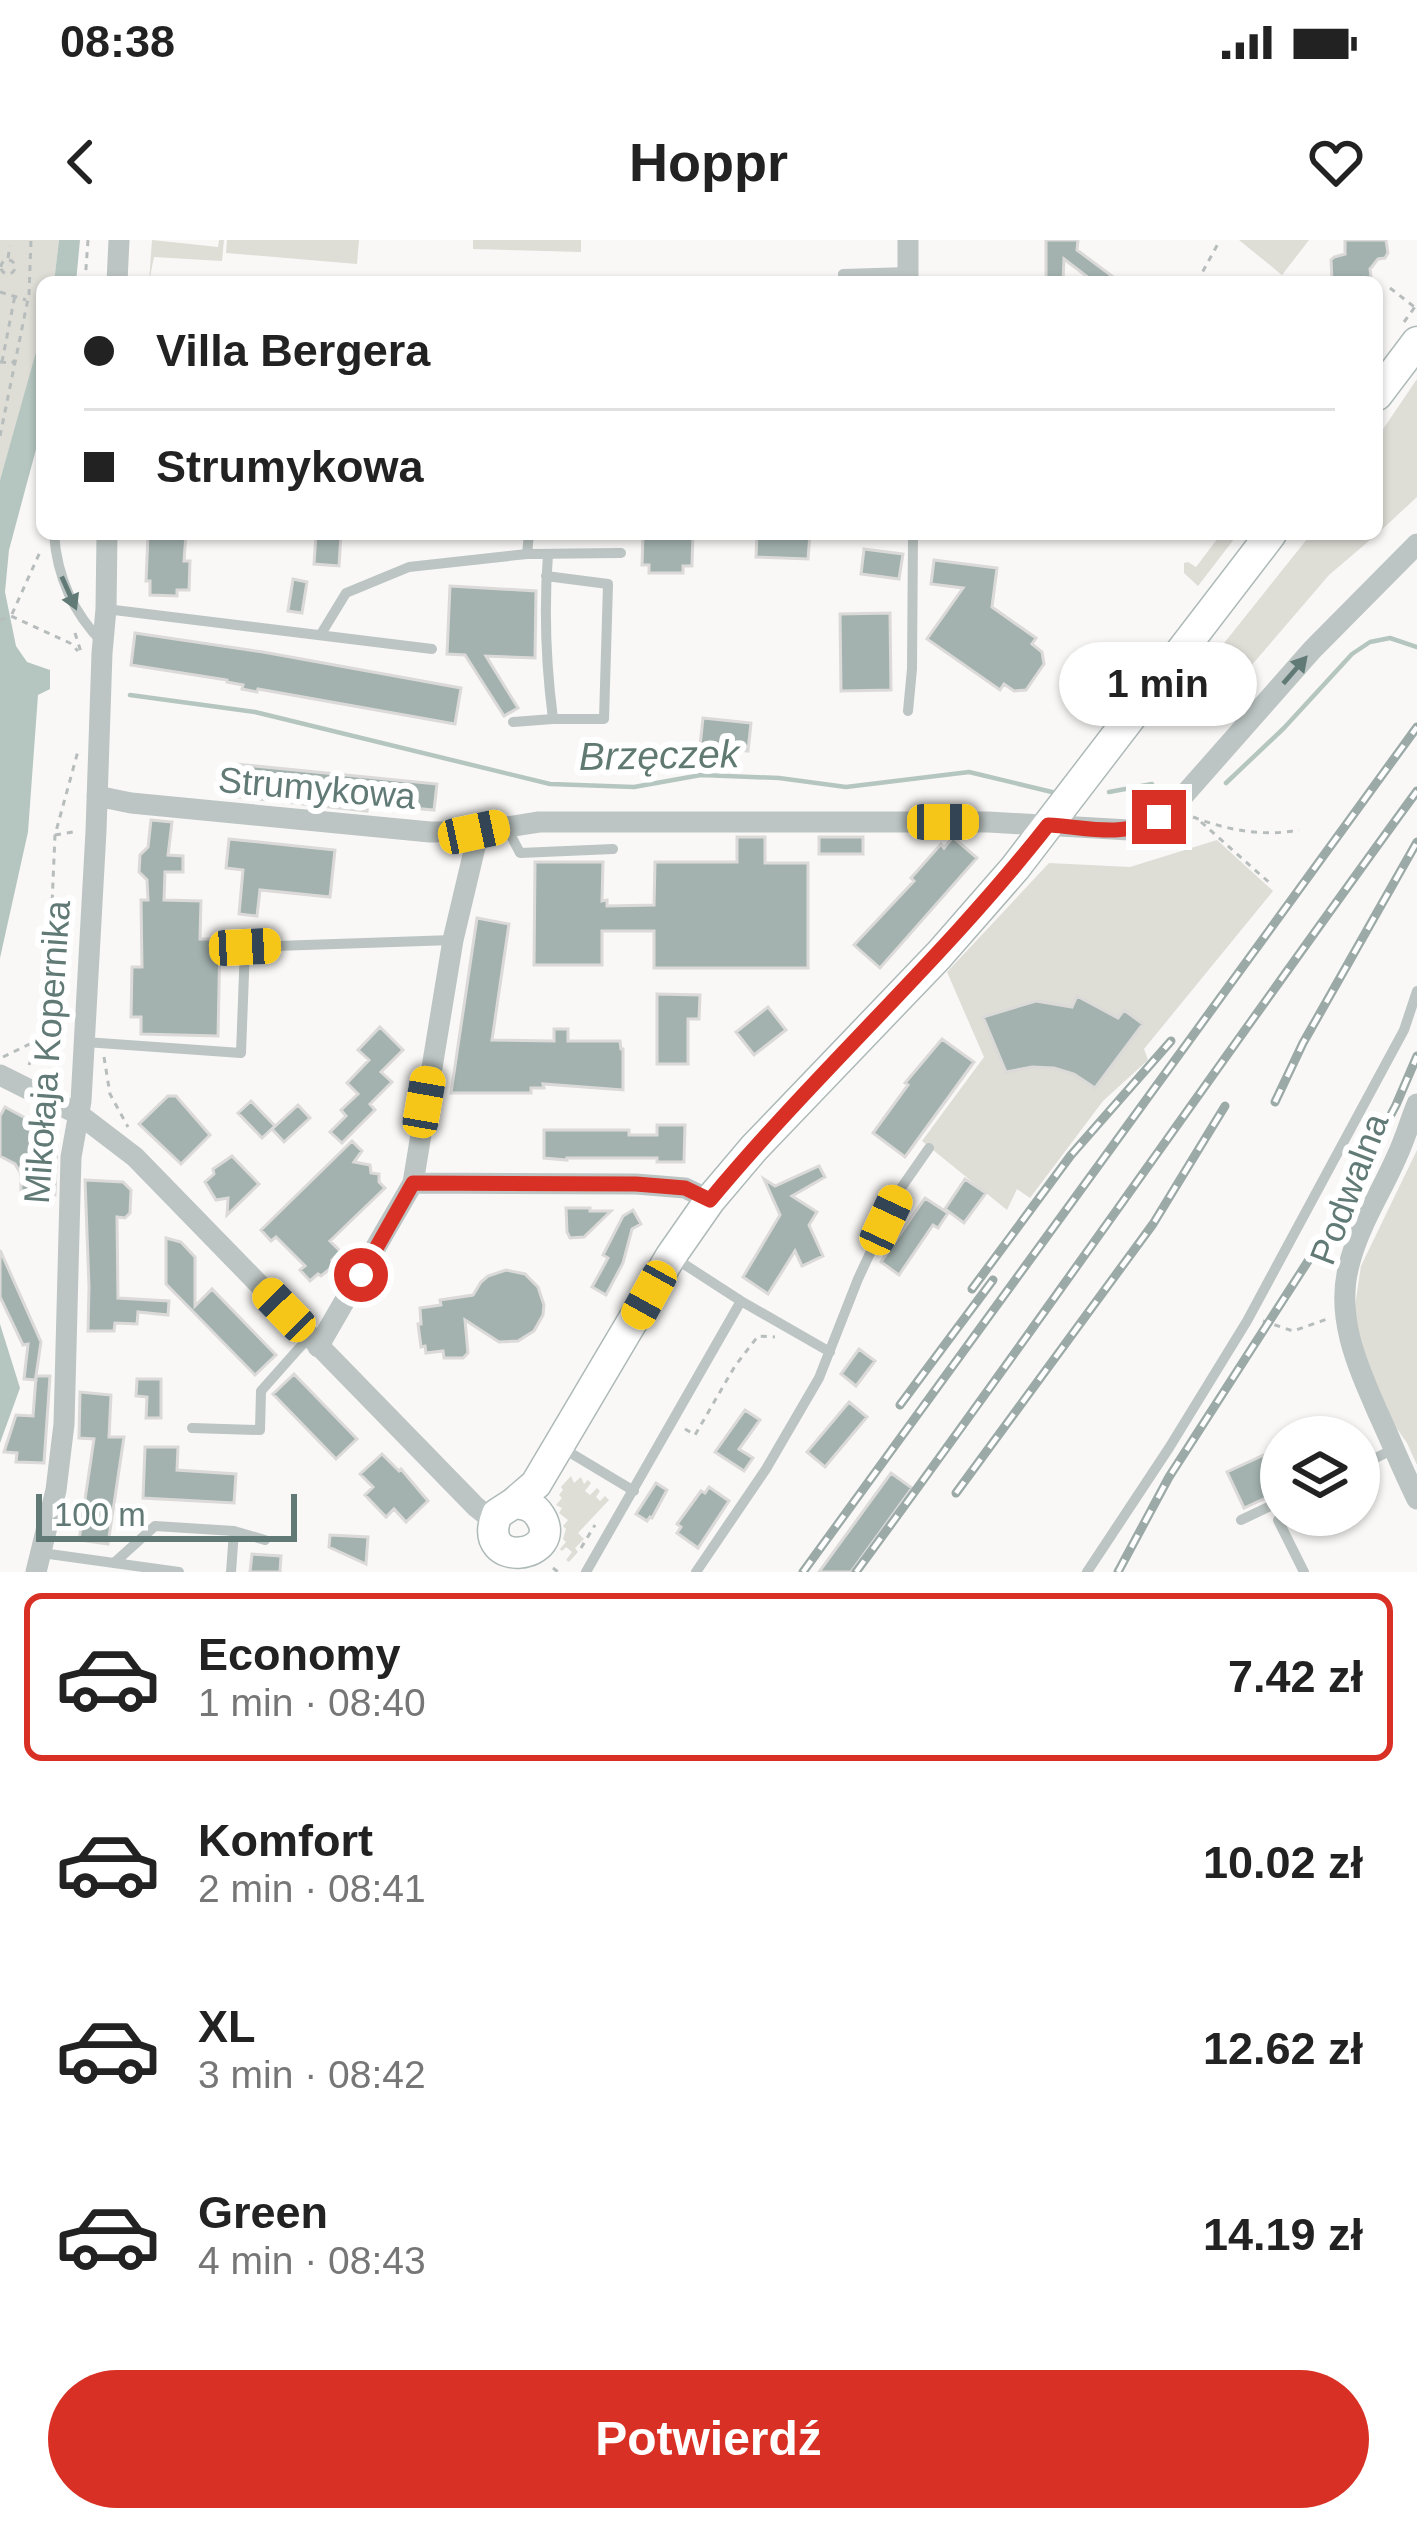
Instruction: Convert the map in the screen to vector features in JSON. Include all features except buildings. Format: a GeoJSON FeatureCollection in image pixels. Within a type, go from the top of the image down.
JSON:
{"type":"FeatureCollection","features":[{"type":"Feature","properties":{"kind":"street"},"geometry":{"type":"LineString","coordinates":[[114,276],[119,240]]}},
{"type":"Feature","properties":{"kind":"street"},"geometry":{"type":"LineString","coordinates":[[908,240],[908,276]]}},
{"type":"Feature","properties":{"kind":"street"},"geometry":{"type":"LineString","coordinates":[[1383,387],[1417,342]]}},
{"type":"Feature","properties":{"kind":"street","name":"Mikołaja Kopernika"},"geometry":{"type":"LineString","coordinates":[[39,1563],[62,1459],[70,1157],[93,1043],[107,540]]}},
{"type":"Feature","properties":{"kind":"street"},"geometry":{"type":"LineString","coordinates":[[1,1066],[80,1115],[135,1157],[476,1508],[519,1542],[559,1446],[671,1256],[710,1200],[939,955],[1048,825],[1266,540]]}},
{"type":"Feature","properties":{"kind":"street","name":"Strumykowa"},"geometry":{"type":"LineString","coordinates":[[97,796],[430,832],[474,832],[539,822],[988,822],[1129,830],[1159,817],[1196,783],[1312,650],[1417,544]]}},
{"type":"Feature","properties":{"kind":"street"},"geometry":{"type":"LineString","coordinates":[[314,1342],[413,1183],[474,832]]}},
{"type":"Feature","properties":{"kind":"street","name":"Podwalna"},"geometry":{"type":"LineString","coordinates":[[1417,1104],[1357,1240],[1348,1269],[1346,1313],[1359,1371],[1417,1499]]}},
{"type":"Feature","properties":{"kind":"street"},"geometry":{"type":"LineString","coordinates":[[413,1183],[636,1184],[685,1188],[710,1200]]}},
{"type":"Feature","properties":{"kind":"lane"},"geometry":{"type":"LineString","coordinates":[[843,276],[886,276]]}},
{"type":"Feature","properties":{"kind":"lane"},"geometry":{"type":"LineString","coordinates":[[54,540],[63,581],[83,623],[103,643]]}},
{"type":"Feature","properties":{"kind":"lane"},"geometry":{"type":"LineString","coordinates":[[527,554],[528,540]]}},
{"type":"Feature","properties":{"kind":"lane"},"geometry":{"type":"LineString","coordinates":[[908,711],[916,669],[913,540]]}},
{"type":"Feature","properties":{"kind":"lane"},"geometry":{"type":"LineString","coordinates":[[321,634],[346,593],[409,567],[527,554],[621,553]]}},
{"type":"Feature","properties":{"kind":"lane"},"geometry":{"type":"LineString","coordinates":[[548,554],[549,691],[554,719]]}},
{"type":"Feature","properties":{"kind":"lane"},"geometry":{"type":"LineString","coordinates":[[513,722],[604,719],[608,584],[546,576]]}},
{"type":"Feature","properties":{"kind":"lane"},"geometry":{"type":"LineString","coordinates":[[106,609],[432,649]]}},
{"type":"Feature","properties":{"kind":"lane"},"geometry":{"type":"LineString","coordinates":[[505,825],[520,854],[614,849]]}},
{"type":"Feature","properties":{"kind":"lane"},"geometry":{"type":"LineString","coordinates":[[93,1043],[241,1053],[245,947],[452,940]]}},
{"type":"Feature","properties":{"kind":"lane"},"geometry":{"type":"LineString","coordinates":[[1087,1572],[1249,1316],[1404,1030],[1417,992]]}},
{"type":"Feature","properties":{"kind":"lane"},"geometry":{"type":"LineString","coordinates":[[696,1572],[766,1469],[819,1378],[899,1191],[929,1148]]}},
{"type":"Feature","properties":{"kind":"lane"},"geometry":{"type":"LineString","coordinates":[[671,1256],[830,1352]]}},
{"type":"Feature","properties":{"kind":"lane"},"geometry":{"type":"LineString","coordinates":[[586,1572],[741,1301]]}},
{"type":"Feature","properties":{"kind":"lane"},"geometry":{"type":"LineString","coordinates":[[192,1428],[260,1430],[261,1391],[314,1342]]}},
{"type":"Feature","properties":{"kind":"lane"},"geometry":{"type":"LineString","coordinates":[[559,1446],[634,1491]]}},
{"type":"Feature","properties":{"kind":"lane"},"geometry":{"type":"LineString","coordinates":[[1380,1456],[1394,1449]]}},
{"type":"Feature","properties":{"kind":"lane"},"geometry":{"type":"LineString","coordinates":[[1241,1520],[1260,1511]]}},
{"type":"Feature","properties":{"kind":"lane"},"geometry":{"type":"LineString","coordinates":[[115,1563],[155,1526],[233,1531],[265,1540]]}},
{"type":"Feature","properties":{"kind":"lane"},"geometry":{"type":"LineString","coordinates":[[231,1572],[233,1531]]}},
{"type":"Feature","properties":{"kind":"lane"},"geometry":{"type":"LineString","coordinates":[[1286,1536],[1304,1572]]}},
{"type":"Feature","properties":{"kind":"lane"},"geometry":{"type":"LineString","coordinates":[[39,1563],[115,1563],[178,1572]]}},
{"type":"Feature","properties":{"kind":"path"},"geometry":{"type":"LineString","coordinates":[[0,436],[28,300],[32,240]]}},
{"type":"Feature","properties":{"kind":"path"},"geometry":{"type":"LineString","coordinates":[[85,276],[88,240]]}},
{"type":"Feature","properties":{"kind":"path"},"geometry":{"type":"LineString","coordinates":[[1200,276],[1219,240]]}},
{"type":"Feature","properties":{"kind":"path"},"geometry":{"type":"LineString","coordinates":[[8,260],[10,246]]}},
{"type":"Feature","properties":{"kind":"path"},"geometry":{"type":"LineString","coordinates":[[1390,288],[1417,310]]}},
{"type":"Feature","properties":{"kind":"path"},"geometry":{"type":"LineString","coordinates":[[0,293],[28,300]]}},
{"type":"Feature","properties":{"kind":"path"},"geometry":{"type":"LineString","coordinates":[[15,295],[1,362],[16,359]]}},
{"type":"Feature","properties":{"kind":"path"},"geometry":{"type":"LineString","coordinates":[[41,549],[6,618],[70,643],[81,653]]}},
{"type":"Feature","properties":{"kind":"path"},"geometry":{"type":"LineString","coordinates":[[27,1072],[47,1021],[55,836],[80,748]]}},
{"type":"Feature","properties":{"kind":"path"},"geometry":{"type":"LineString","coordinates":[[1180,812],[1237,831],[1279,834],[1299,830]]}},
{"type":"Feature","properties":{"kind":"path"},"geometry":{"type":"LineString","coordinates":[[1200,820],[1272,885]]}},
{"type":"Feature","properties":{"kind":"path"},"geometry":{"type":"LineString","coordinates":[[55,836],[79,831]]}},
{"type":"Feature","properties":{"kind":"path"},"geometry":{"type":"LineString","coordinates":[[47,1021],[70,1021]]}},
{"type":"Feature","properties":{"kind":"path"},"geometry":{"type":"LineString","coordinates":[[1,1066],[40,1040]]}},
{"type":"Feature","properties":{"kind":"path"},"geometry":{"type":"LineString","coordinates":[[93,1043],[110,1094],[136,1136]]}},
{"type":"Feature","properties":{"kind":"path"},"geometry":{"type":"LineString","coordinates":[[1249,1316],[1293,1331],[1346,1313]]}},
{"type":"Feature","properties":{"kind":"path"},"geometry":{"type":"LineString","coordinates":[[725,1330],[779,1337]]}},
{"type":"Feature","properties":{"kind":"path"},"geometry":{"type":"LineString","coordinates":[[684,1428],[695,1435],[758,1336]]}},
{"type":"Feature","properties":{"kind":"shaded area"},"geometry":{"type":"Polygon","coordinates":[[[0,240],[59,240],[55,276],[36,276],[36,356],[0,480],[0,240]]]}},
{"type":"Feature","properties":{"kind":"shaded area"},"geometry":{"type":"Polygon","coordinates":[[[59,240],[80,240],[77,276],[55,276],[59,240]]]}},
{"type":"Feature","properties":{"kind":"shaded area"},"geometry":{"type":"Polygon","coordinates":[[[152,240],[218,247],[219,240],[224,240],[222,261],[154,257],[149,276],[152,240]]]}},
{"type":"Feature","properties":{"kind":"shaded area"},"geometry":{"type":"Polygon","coordinates":[[[227,240],[359,240],[357,264],[226,253],[227,240]]]}},
{"type":"Feature","properties":{"kind":"shaded area"},"geometry":{"type":"Polygon","coordinates":[[[473,240],[581,240],[581,252],[473,249],[473,240]]]}},
{"type":"Feature","properties":{"kind":"shaded area"},"geometry":{"type":"Polygon","coordinates":[[[1239,240],[1309,240],[1282,275],[1239,240]]]}},
{"type":"Feature","properties":{"kind":"shaded area"},"geometry":{"type":"Polygon","coordinates":[[[36,352],[36,449],[9,550],[5,592],[16,646],[27,662],[50,670],[50,689],[38,695],[28,832],[0,958],[0,480],[36,352]]]}},
{"type":"Feature","properties":{"kind":"shaded area"},"geometry":{"type":"Polygon","coordinates":[[[1417,379],[1417,497],[1383,528],[1383,429],[1417,379]]]}},
{"type":"Feature","properties":{"kind":"shaded area"},"geometry":{"type":"Polygon","coordinates":[[[1216,540],[1233,540],[1198,586],[1184,573],[1184,563],[1196,567],[1216,540]]]}},
{"type":"Feature","properties":{"kind":"shaded area"},"geometry":{"type":"Polygon","coordinates":[[[1306,540],[1370,540],[1329,575],[1238,681],[1209,662],[1306,540]]]}},
{"type":"Feature","properties":{"kind":"shaded area"},"geometry":{"type":"Polygon","coordinates":[[[1217,840],[1273,891],[1144,1049],[1148,1060],[1103,1101],[1030,1198],[1017,1189],[1007,1210],[922,1141],[984,1057],[947,972],[1049,863],[1130,867],[1217,840]]]}},
{"type":"Feature","properties":{"kind":"shaded area"},"geometry":{"type":"Polygon","coordinates":[[[1417,1150],[1417,1465],[1369,1389],[1353,1319],[1361,1266],[1417,1150]]]}},
{"type":"Feature","properties":{"kind":"shaded area"},"geometry":{"type":"Polygon","coordinates":[[[0,1324],[20,1388],[0,1443],[0,1324]]]}},
{"type":"Feature","properties":{"kind":"shaded area"},"geometry":{"type":"Polygon","coordinates":[[[571,1476],[574,1483],[581,1477],[584,1484],[591,1483],[585,1491],[590,1495],[597,1488],[600,1501],[605,1496],[609,1500],[578,1533],[584,1539],[569,1562],[572,1552],[560,1549],[566,1542],[563,1526],[568,1520],[556,1505],[562,1498],[561,1487],[571,1476]]]}},
{"type":"Feature","properties":{"kind":"waterway","name":"Brzęczek"},"geometry":{"type":"LineString","coordinates":[[1226,783],[1352,654],[1370,642],[1390,638],[1417,647]]}},
{"type":"Feature","properties":{"kind":"waterway","name":"Brzęczek"},"geometry":{"type":"LineString","coordinates":[[130,695],[255,712],[550,784],[634,787],[701,775],[846,787],[969,772],[1052,792]]}},
{"type":"Feature","properties":{"kind":"waterway","name":"Brzęczek"},"geometry":{"type":"LineString","coordinates":[[1109,792],[1152,784]]}},
{"type":"Feature","properties":{"kind":"railway"},"geometry":{"type":"LineString","coordinates":[[803,1572],[1417,727]]}},
{"type":"Feature","properties":{"kind":"railway"},"geometry":{"type":"LineString","coordinates":[[856,1572],[1417,791]]}},
{"type":"Feature","properties":{"kind":"railway"},"geometry":{"type":"LineString","coordinates":[[1275,1102],[1303,1043],[1417,842]]}},
{"type":"Feature","properties":{"kind":"railway"},"geometry":{"type":"LineString","coordinates":[[972,1289],[1071,1155],[1171,1041]]}},
{"type":"Feature","properties":{"kind":"railway"},"geometry":{"type":"LineString","coordinates":[[1118,1572],[1169,1477],[1339,1213],[1417,1056]]}},
{"type":"Feature","properties":{"kind":"railway"},"geometry":{"type":"LineString","coordinates":[[956,1493],[1153,1224],[1225,1106]]}},
{"type":"Feature","properties":{"kind":"railway"},"geometry":{"type":"LineString","coordinates":[[900,1405],[993,1280]]}},
{"type":"Feature","properties":{"kind":"route"},"geometry":{"type":"LineString","coordinates":[[361,1275],[413,1183],[636,1184],[685,1188],[710,1200],[939,955],[1048,825],[1129,830],[1159,817]]}}]}
